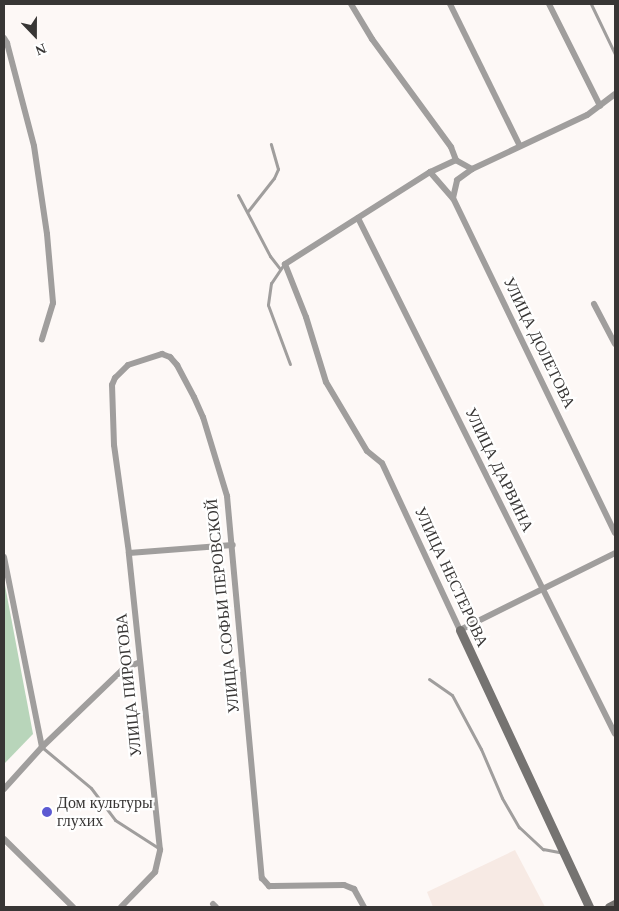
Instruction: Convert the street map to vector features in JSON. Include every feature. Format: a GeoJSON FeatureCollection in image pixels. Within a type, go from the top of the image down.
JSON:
{"type":"FeatureCollection","features":[{"type":"Feature","properties":{"kind":"street"},"geometry":{"type":"LineString","coordinates":[[351,4],[372,39],[452,147],[456,160],[472,169]]}},
{"type":"Feature","properties":{"kind":"street"},"geometry":{"type":"LineString","coordinates":[[450,4],[520,146]]}},
{"type":"Feature","properties":{"kind":"street"},"geometry":{"type":"LineString","coordinates":[[549,4],[600,106]]}},
{"type":"Feature","properties":{"kind":"street"},"geometry":{"type":"LineString","coordinates":[[4,38],[8,42],[34,146],[47,234],[53,303],[42,339]]}},
{"type":"Feature","properties":{"kind":"street"},"geometry":{"type":"LineString","coordinates":[[453,198],[457,180],[472,169],[600,106],[615,94]]}},
{"type":"Feature","properties":{"kind":"street"},"geometry":{"type":"LineString","coordinates":[[282,266],[398,190],[456,160]]}},
{"type":"Feature","properties":{"kind":"street","name":"УЛИЦА ДОЛЕТОВА"},"geometry":{"type":"LineString","coordinates":[[430,172],[453,198],[615,533]]}},
{"type":"Feature","properties":{"kind":"street","name":"УЛИЦА ДАРВИНА"},"geometry":{"type":"LineString","coordinates":[[358,218],[379,256],[615,734]]}},
{"type":"Feature","properties":{"kind":"street","name":"УЛИЦА НЕСТЕРОВА"},"geometry":{"type":"LineString","coordinates":[[282,266],[306,317],[326,382],[367,451],[382,463],[589,907]]}},
{"type":"Feature","properties":{"kind":"street"},"geometry":{"type":"LineString","coordinates":[[594,304],[615,344]]}},
{"type":"Feature","properties":{"kind":"street","name":"УЛИЦА СОФЬИ ПЕРОВСКОЙ"},"geometry":{"type":"LineString","coordinates":[[114,445],[112,393],[115,378],[128,365],[154,355],[170,357],[177,365],[203,417],[227,496],[262,878],[268,886],[344,886],[354,889],[364,907]]}},
{"type":"Feature","properties":{"kind":"street","name":"УЛИЦА ПИРОГОВА"},"geometry":{"type":"LineString","coordinates":[[114,445],[129,553],[160,850],[155,872],[121,907]]}},
{"type":"Feature","properties":{"kind":"street"},"geometry":{"type":"LineString","coordinates":[[129,553],[232,545]]}},
{"type":"Feature","properties":{"kind":"street"},"geometry":{"type":"LineString","coordinates":[[460,630],[615,553]]}},
{"type":"Feature","properties":{"kind":"street"},"geometry":{"type":"LineString","coordinates":[[4,557],[42,747]]}},
{"type":"Feature","properties":{"kind":"street"},"geometry":{"type":"LineString","coordinates":[[4,789],[42,747],[122,669],[140,662]]}},
{"type":"Feature","properties":{"kind":"street"},"geometry":{"type":"LineString","coordinates":[[4,839],[73,907]]}},
{"type":"Feature","properties":{"kind":"street"},"geometry":{"type":"LineString","coordinates":[[609,907],[615,904]]}},
{"type":"Feature","properties":{"kind":"lane"},"geometry":{"type":"LineString","coordinates":[[591,4],[615,54]]}},
{"type":"Feature","properties":{"kind":"lane"},"geometry":{"type":"LineString","coordinates":[[248,211],[274,178],[278,169],[271,144]]}},
{"type":"Feature","properties":{"kind":"lane"},"geometry":{"type":"LineString","coordinates":[[238,195],[270,256],[282,266],[272,283],[268,305],[290,364]]}},
{"type":"Feature","properties":{"kind":"lane"},"geometry":{"type":"LineString","coordinates":[[429,679],[452,694],[481,749],[502,798],[519,827],[543,849],[565,854]]}},
{"type":"Feature","properties":{"kind":"lane"},"geometry":{"type":"LineString","coordinates":[[42,747],[91,788],[115,820],[160,850]]}},
{"type":"Feature","properties":{"kind":"shaded area"},"geometry":{"type":"Polygon","coordinates":[[[515,850],[545,907],[433,907],[427,892],[515,850]]]}},
{"type":"Feature","properties":{"kind":"green space"},"geometry":{"type":"Polygon","coordinates":[[[4,580],[33,734],[4,764],[4,580]]]}},
{"type":"Feature","properties":{"kind":"place","name":"Дом культуры глухих"},"geometry":{"type":"Point","coordinates":[47,812]}}]}
